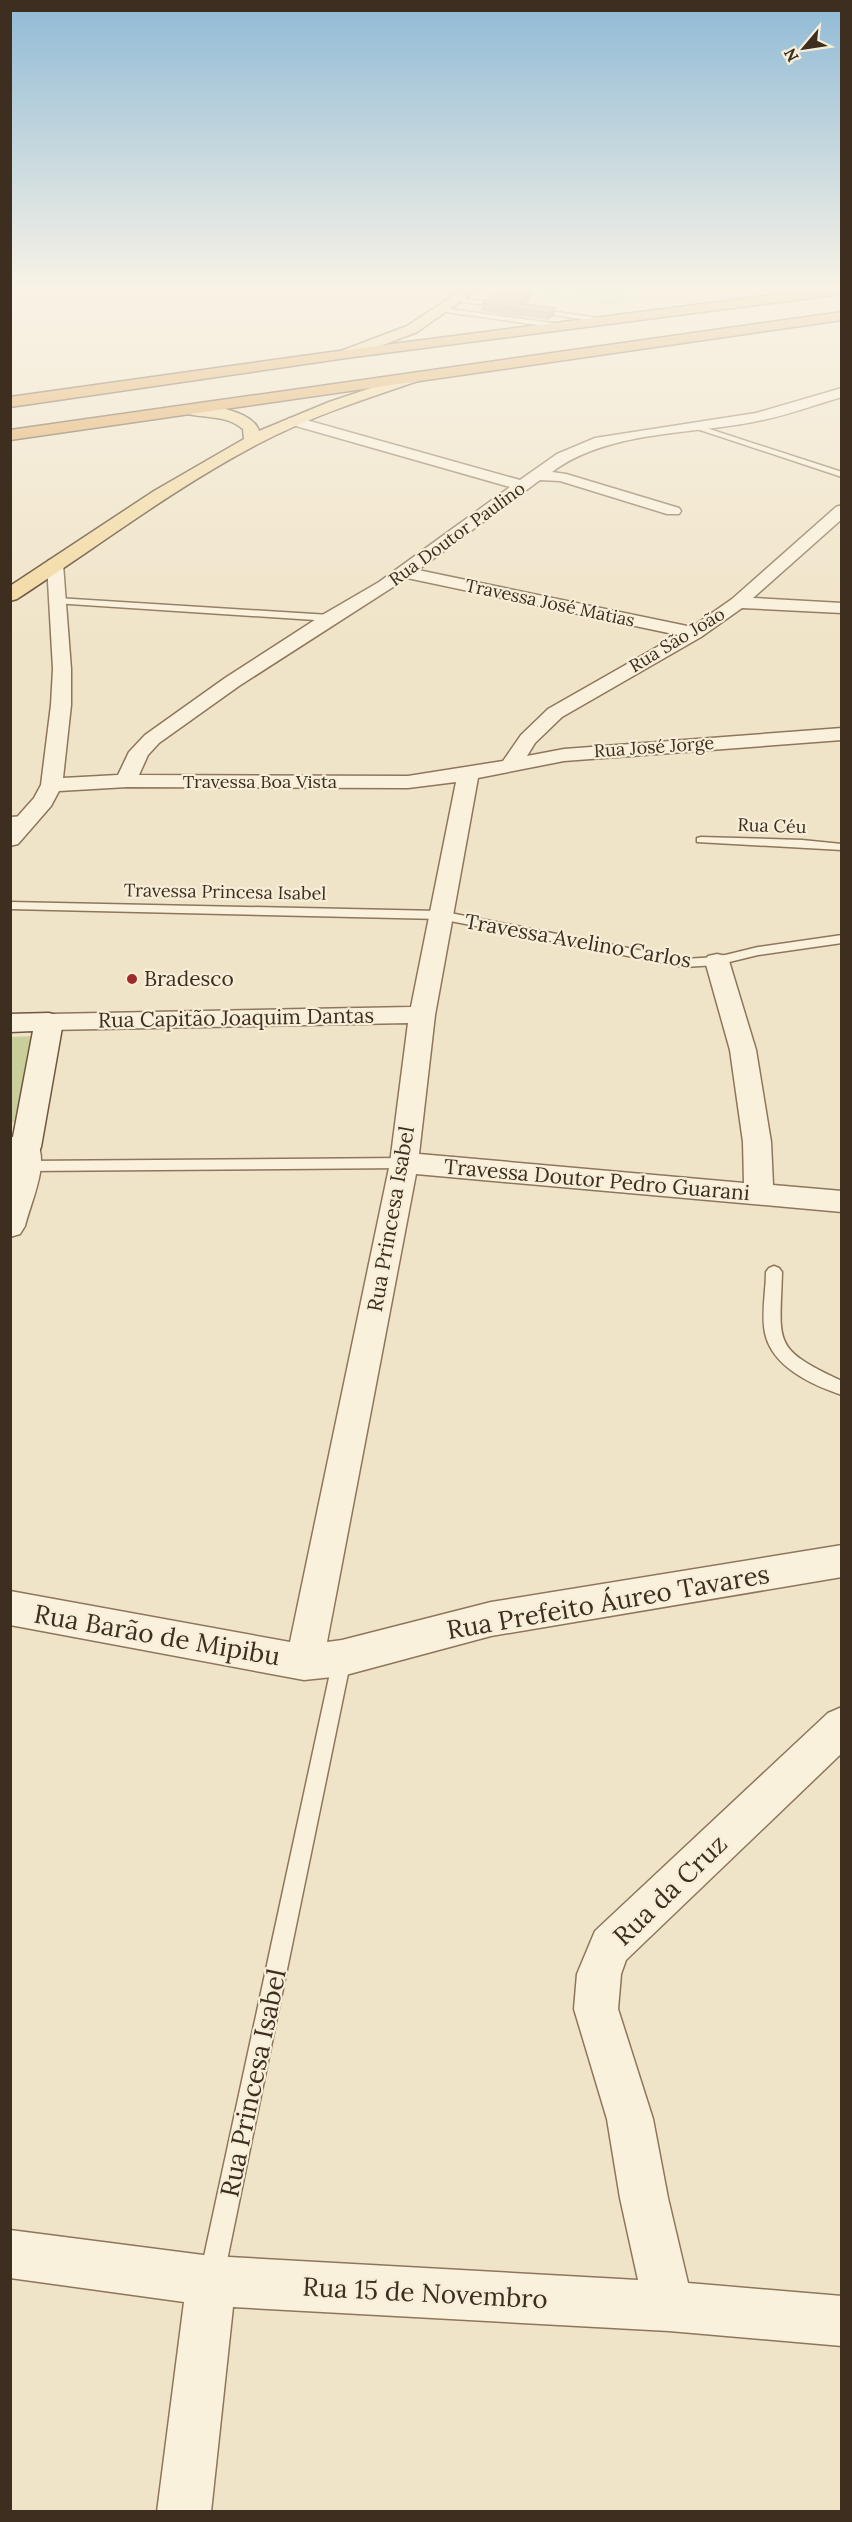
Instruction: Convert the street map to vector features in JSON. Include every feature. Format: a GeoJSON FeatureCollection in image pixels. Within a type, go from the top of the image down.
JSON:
{"type":"FeatureCollection","features":[{"type":"Feature","properties":{"kind":"highway"},"geometry":{"type":"LineString","coordinates":[[10,435],[238,403]]}},
{"type":"Feature","properties":{"kind":"main road"},"geometry":{"type":"LineString","coordinates":[[16,588],[107,529],[252,441],[294,421],[345,403]]}},
{"type":"Feature","properties":{"kind":"main road"},"geometry":{"type":"LineString","coordinates":[[189,410],[237,417],[250,428],[252,441]]}},
{"type":"Feature","properties":{"kind":"street","name":"Rua Doutor Paulino"},"geometry":{"type":"LineString","coordinates":[[127,781],[139,752],[152,739],[231,682],[405,572],[562,457],[600,441],[758,417],[806,403]]}},
{"type":"Feature","properties":{"kind":"street"},"geometry":{"type":"LineString","coordinates":[[294,421],[523,486]]}},
{"type":"Feature","properties":{"kind":"street"},"geometry":{"type":"LineString","coordinates":[[537,475],[561,477],[673,511]]}},
{"type":"Feature","properties":{"kind":"street","name":"Rua São João"},"geometry":{"type":"LineString","coordinates":[[512,764],[528,739],[555,713],[695,633],[738,603],[842,510]]}},
{"type":"Feature","properties":{"kind":"street"},"geometry":{"type":"LineString","coordinates":[[10,839],[18,819],[43,801],[52,785],[62,696],[55,564]]}},
{"type":"Feature","properties":{"kind":"street","name":"Travessa José Matias"},"geometry":{"type":"LineString","coordinates":[[405,572],[695,633]]}},
{"type":"Feature","properties":{"kind":"street"},"geometry":{"type":"LineString","coordinates":[[738,603],[842,608]]}},
{"type":"Feature","properties":{"kind":"street","name":"Rua José Jorge"},"geometry":{"type":"LineString","coordinates":[[468,774],[575,754],[842,734]]}},
{"type":"Feature","properties":{"kind":"street","name":"Travessa Boa Vista"},"geometry":{"type":"LineString","coordinates":[[52,785],[127,781],[408,782],[468,774]]}},
{"type":"Feature","properties":{"kind":"street","name":"Rua Princesa Isabel"},"geometry":{"type":"LineString","coordinates":[[304,1662],[404,1163],[422,1015],[468,774]]}},
{"type":"Feature","properties":{"kind":"street","name":"Travessa Avelino Carlos"},"geometry":{"type":"LineString","coordinates":[[717,962],[743,1050],[757,1142],[759,1194]]}},
{"type":"Feature","properties":{"kind":"street","name":"Rua Capitão Joaquim Dantas"},"geometry":{"type":"LineString","coordinates":[[50,1022],[422,1015]]}},
{"type":"Feature","properties":{"kind":"street"},"geometry":{"type":"LineString","coordinates":[[10,1023],[50,1022],[21,1154],[10,1226]]}},
{"type":"Feature","properties":{"kind":"street","name":"Travessa Doutor Pedro Guarani"},"geometry":{"type":"LineString","coordinates":[[404,1163],[842,1202]]}},
{"type":"Feature","properties":{"kind":"street","name":"Rua Prefeito Áureo Tavares"},"geometry":{"type":"LineString","coordinates":[[304,1662],[342,1658],[491,1619],[842,1561]]}},
{"type":"Feature","properties":{"kind":"street","name":"Rua Barão de Mipibu"},"geometry":{"type":"LineString","coordinates":[[10,1608],[304,1662]]}},
{"type":"Feature","properties":{"kind":"street","name":"Rua da Cruz"},"geometry":{"type":"LineString","coordinates":[[669,2306],[644,2198],[630,2119],[596,2009],[599,1974],[610,1946],[842,1726]]}},
{"type":"Feature","properties":{"kind":"street","name":"Rua 15 de Novembro"},"geometry":{"type":"LineString","coordinates":[[10,2254],[211,2281],[669,2306],[842,2321]]}},
{"type":"Feature","properties":{"kind":"street","name":"Rua Princesa Isabel"},"geometry":{"type":"LineString","coordinates":[[184,2511],[211,2281]]}},
{"type":"Feature","properties":{"kind":"lane"},"geometry":{"type":"LineString","coordinates":[[697,426],[842,475]]}},
{"type":"Feature","properties":{"kind":"lane"},"geometry":{"type":"LineString","coordinates":[[57,601],[330,618]]}},
{"type":"Feature","properties":{"kind":"lane","name":"Rua Céu"},"geometry":{"type":"LineString","coordinates":[[701,840],[802,843],[842,847]]}},
{"type":"Feature","properties":{"kind":"lane","name":"Travessa Princesa Isabel"},"geometry":{"type":"LineString","coordinates":[[10,905],[440,915]]}},
{"type":"Feature","properties":{"kind":"lane","name":"Travessa Avelino Carlos"},"geometry":{"type":"LineString","coordinates":[[440,915],[684,963],[717,962],[758,951],[842,939]]}},
{"type":"Feature","properties":{"kind":"lane","name":"Travessa Doutor Pedro Guarani"},"geometry":{"type":"LineString","coordinates":[[21,1154],[404,1163]]}},
{"type":"Feature","properties":{"kind":"lane"},"geometry":{"type":"LineString","coordinates":[[774,1272],[773,1335],[784,1354],[796,1365],[842,1389]]}},
{"type":"Feature","properties":{"kind":"lane","name":"Rua Princesa Isabel"},"geometry":{"type":"LineString","coordinates":[[211,2281],[342,1658]]}},
{"type":"Feature","properties":{"kind":"green space"},"geometry":{"type":"Polygon","coordinates":[[[37,1036],[14,1122],[11,1123],[10,1037],[37,1036]]]}},
{"type":"Feature","properties":{"kind":"place","name":"Bradesco"},"geometry":{"type":"Point","coordinates":[132,979]}}]}
